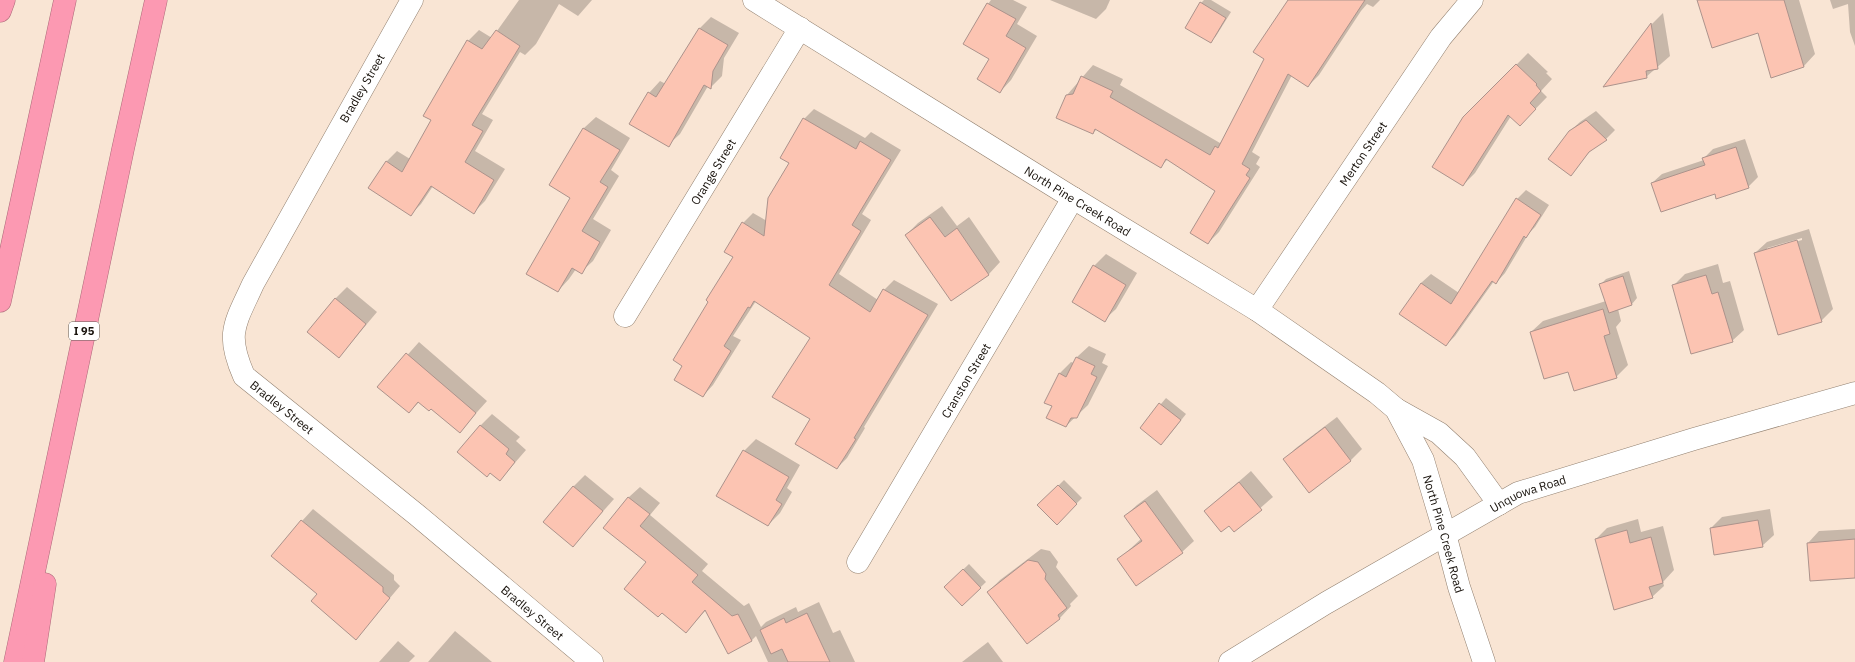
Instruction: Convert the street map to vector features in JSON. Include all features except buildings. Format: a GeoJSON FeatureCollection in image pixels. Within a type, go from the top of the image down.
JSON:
{"type":"FeatureCollection","features":[{"type":"Feature","properties":{"kind":"highway"},"geometry":{"type":"LineString","coordinates":[[0,11],[4,0]]}},
{"type":"Feature","properties":{"kind":"highway"},"geometry":{"type":"LineString","coordinates":[[0,301],[65,0]]}},
{"type":"Feature","properties":{"kind":"highway","name":"I 95"},"geometry":{"type":"LineString","coordinates":[[15,662],[156,0]]}},
{"type":"Feature","properties":{"kind":"highway"},"geometry":{"type":"LineString","coordinates":[[33,662],[79,356]]}},
{"type":"Feature","properties":{"kind":"street","name":"Bradley Street"},"geometry":{"type":"LineString","coordinates":[[412,0],[253,284],[233,332],[234,346],[238,361],[244,376],[417,515],[592,662]]}},
{"type":"Feature","properties":{"kind":"street","name":"North Pine Creek Road"},"geometry":{"type":"LineString","coordinates":[[754,0],[1257,310],[1377,393],[1396,409],[1439,433],[1465,457],[1499,504]]}},
{"type":"Feature","properties":{"kind":"street","name":"Merton Street"},"geometry":{"type":"LineString","coordinates":[[1257,310],[1441,37],[1472,0]]}},
{"type":"Feature","properties":{"kind":"street","name":"Orange Street"},"geometry":{"type":"LineString","coordinates":[[625,316],[800,28]]}},
{"type":"Feature","properties":{"kind":"street","name":"Cranston Street"},"geometry":{"type":"LineString","coordinates":[[858,562],[1073,198]]}},
{"type":"Feature","properties":{"kind":"street","name":"Unquowa Road"},"geometry":{"type":"LineString","coordinates":[[1230,662],[1326,603],[1518,493],[1694,438],[1855,393]]}},
{"type":"Feature","properties":{"kind":"street","name":"North Pine Creek Road"},"geometry":{"type":"LineString","coordinates":[[1396,409],[1423,460],[1460,587],[1484,662]]}}]}
